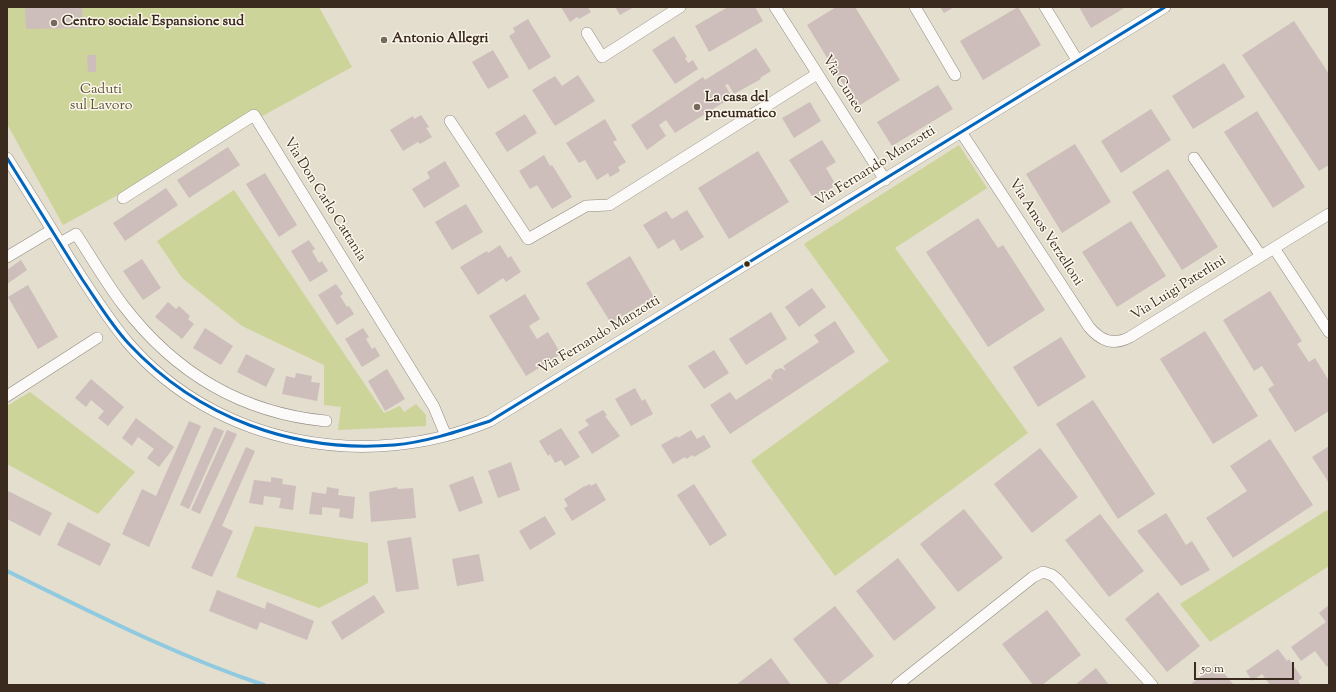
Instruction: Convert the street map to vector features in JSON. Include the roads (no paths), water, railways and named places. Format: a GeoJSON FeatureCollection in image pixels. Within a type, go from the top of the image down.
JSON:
{"type":"FeatureCollection","features":[{"type":"Feature","properties":{"kind":"street"},"geometry":{"type":"LineString","coordinates":[[587,33],[602,57],[680,7]]}},
{"type":"Feature","properties":{"kind":"street","name":"Via Cuneo"},"geometry":{"type":"LineString","coordinates":[[775,7],[885,180]]}},
{"type":"Feature","properties":{"kind":"street"},"geometry":{"type":"LineString","coordinates":[[915,7],[955,75]]}},
{"type":"Feature","properties":{"kind":"street"},"geometry":{"type":"LineString","coordinates":[[1045,7],[1077,60]]}},
{"type":"Feature","properties":{"kind":"street","name":"Via Fernando Manzotti"},"geometry":{"type":"LineString","coordinates":[[7,158],[102,310],[140,355],[181,390],[221,413],[272,433],[302,442],[328,445],[385,445],[417,442],[465,432],[496,417],[1165,7]]}},
{"type":"Feature","properties":{"kind":"street"},"geometry":{"type":"LineString","coordinates":[[450,121],[528,240],[586,206],[609,205],[817,74]]}},
{"type":"Feature","properties":{"kind":"street","name":"Via Don Carlo Cattania"},"geometry":{"type":"LineString","coordinates":[[123,198],[254,115],[434,407],[446,436]]}},
{"type":"Feature","properties":{"kind":"street","name":"Via Amos Verzelloni"},"geometry":{"type":"LineString","coordinates":[[961,132],[1089,327],[1096,335],[1111,343]]}},
{"type":"Feature","properties":{"kind":"street"},"geometry":{"type":"LineString","coordinates":[[1194,158],[1261,256]]}},
{"type":"Feature","properties":{"kind":"street","name":"Via Luigi Paterlini"},"geometry":{"type":"LineString","coordinates":[[1111,343],[1120,342],[1130,337],[1329,214]]}},
{"type":"Feature","properties":{"kind":"street"},"geometry":{"type":"LineString","coordinates":[[7,257],[52,230]]}},
{"type":"Feature","properties":{"kind":"street"},"geometry":{"type":"LineString","coordinates":[[60,243],[76,234],[123,305],[156,343],[179,364],[239,400],[253,406],[301,419],[326,421]]}},
{"type":"Feature","properties":{"kind":"street"},"geometry":{"type":"LineString","coordinates":[[1274,248],[1329,332]]}},
{"type":"Feature","properties":{"kind":"street"},"geometry":{"type":"LineString","coordinates":[[7,396],[97,338]]}},
{"type":"Feature","properties":{"kind":"street"},"geometry":{"type":"LineString","coordinates":[[896,685],[1028,581],[1043,572],[1052,575],[1057,579],[1152,685]]}},
{"type":"Feature","properties":{"kind":"waterway"},"geometry":{"type":"LineString","coordinates":[[7,571],[165,647],[264,685]]}},
{"type":"Feature","properties":{"kind":"place","name":"Centro sociale Espansione sud"},"geometry":{"type":"Point","coordinates":[54,23]}},
{"type":"Feature","properties":{"kind":"place","name":"Antonio Allegri"},"geometry":{"type":"Point","coordinates":[384,40]}},
{"type":"Feature","properties":{"kind":"place","name":"La casa del pneumatico"},"geometry":{"type":"Point","coordinates":[697,107]}},
{"type":"Feature","properties":{"kind":"park label","name":"Caduti sul Lavoro"},"geometry":{"type":"Point","coordinates":[101,100]}}]}
